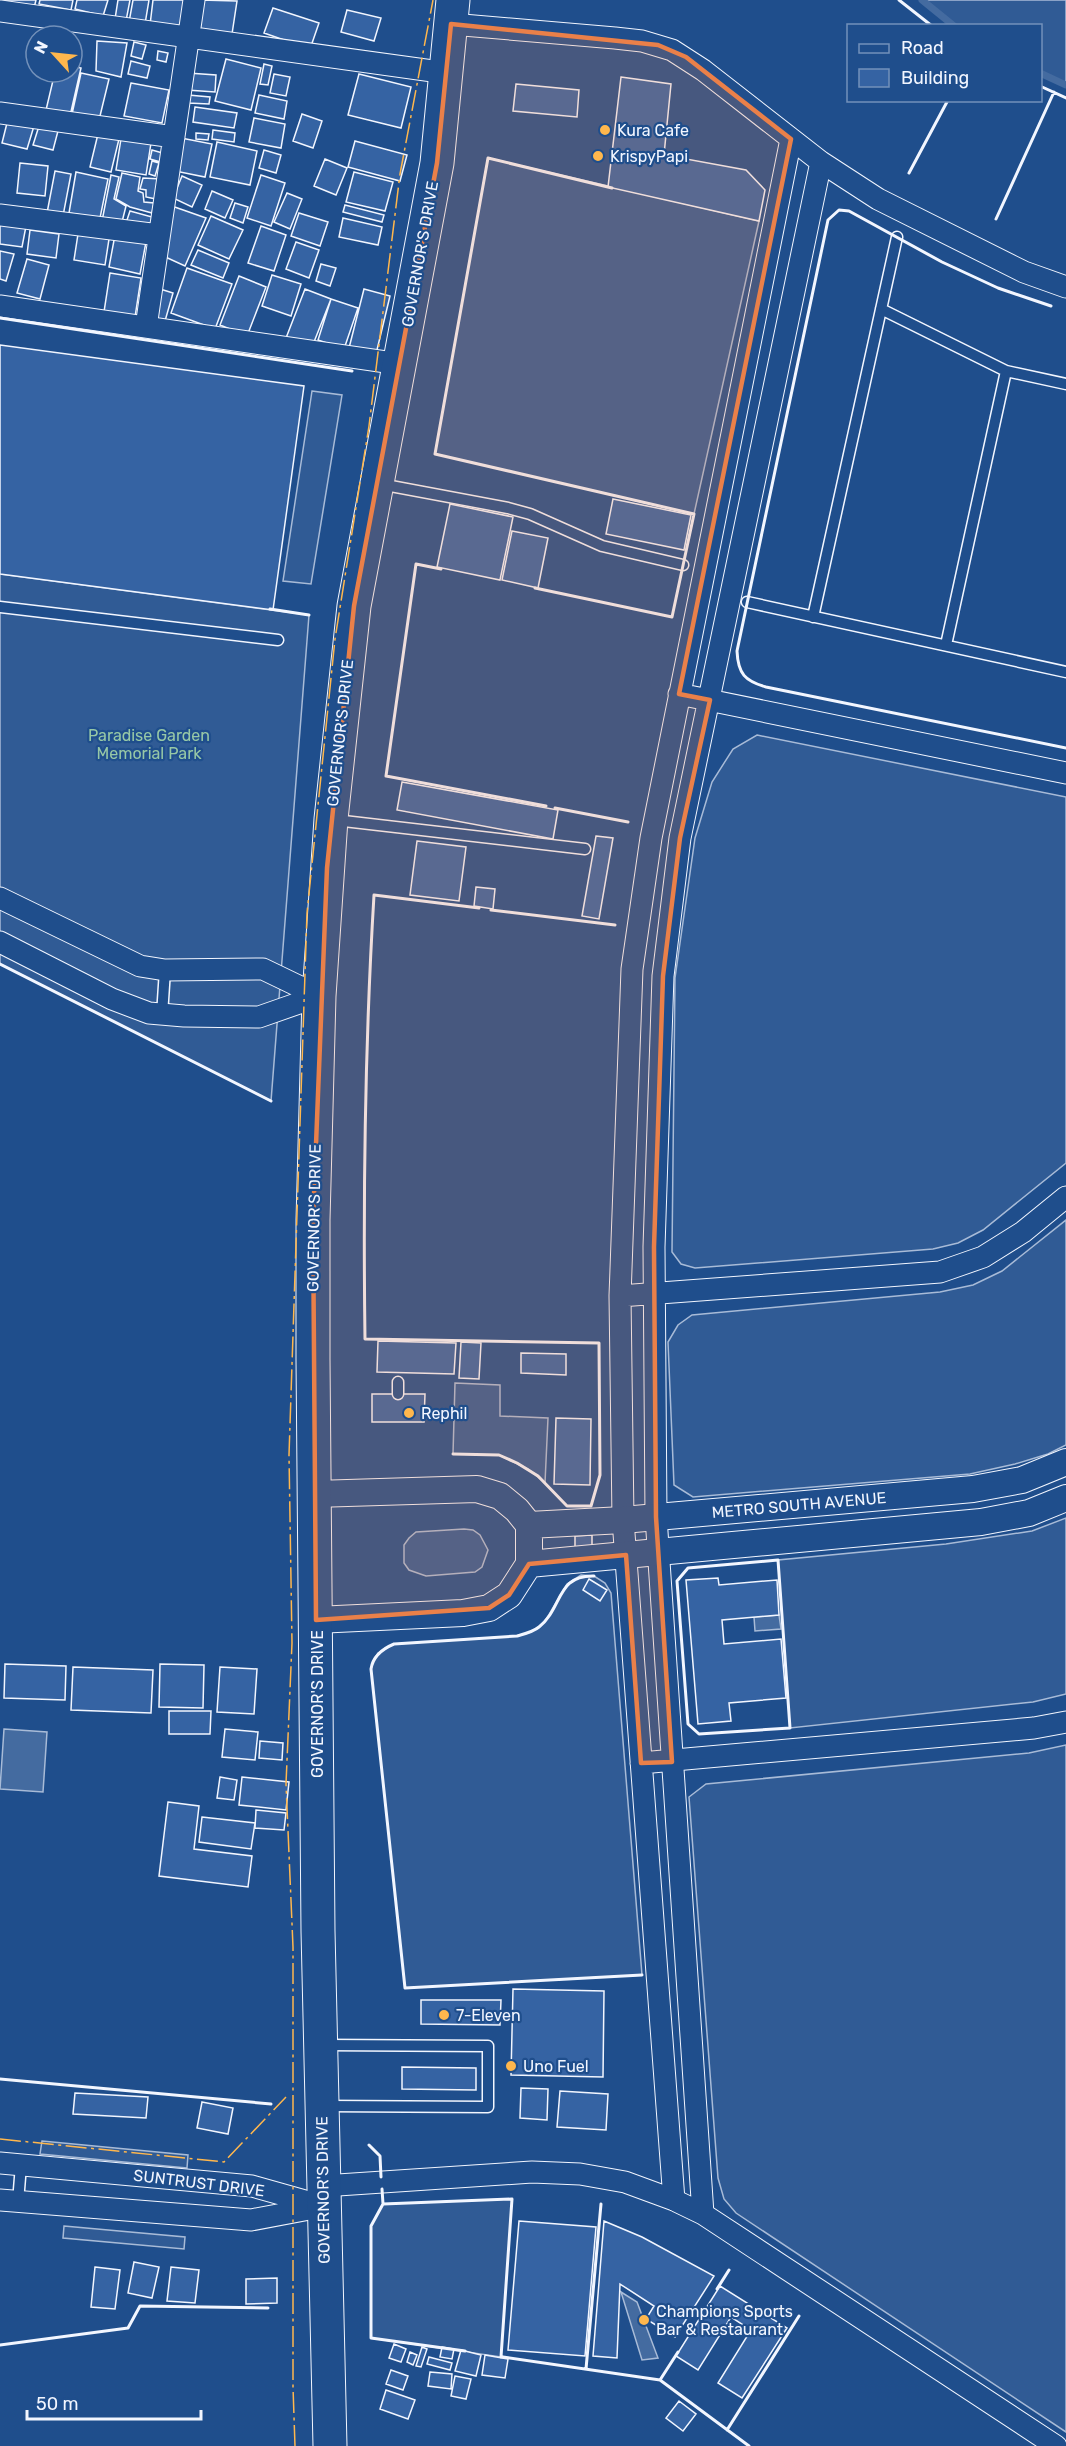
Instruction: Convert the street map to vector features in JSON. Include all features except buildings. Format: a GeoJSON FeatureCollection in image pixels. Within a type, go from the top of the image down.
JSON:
{"type":"FeatureCollection","features":[{"type":"Feature","properties":{"kind":"main road","name":"GOVERNOR'S DRIVE"},"geometry":{"type":"LineString","coordinates":[[330,2446],[325,2330],[315,1494],[313,1220],[319,996],[331,819],[349,648],[376,483],[435,172],[452,12]]}},
{"type":"Feature","properties":{"kind":"street"},"geometry":{"type":"LineString","coordinates":[[146,327],[194,0]]}},
{"type":"Feature","properties":{"kind":"street"},"geometry":{"type":"LineString","coordinates":[[0,11],[447,73]]}},
{"type":"Feature","properties":{"kind":"street"},"geometry":{"type":"LineString","coordinates":[[452,12],[658,45],[686,57],[821,162],[878,199],[1024,273],[1066,287]]}},
{"type":"Feature","properties":{"kind":"street"},"geometry":{"type":"LineString","coordinates":[[0,113],[174,137]]}},
{"type":"Feature","properties":{"kind":"street"},"geometry":{"type":"LineString","coordinates":[[674,2200],[623,1520],[620,1296],[632,969],[651,838],[792,139]]}},
{"type":"Feature","properties":{"kind":"street"},"geometry":{"type":"LineString","coordinates":[[703,2214],[656,1517],[654,1293],[663,976],[680,838],[821,162]]}},
{"type":"Feature","properties":{"kind":"street"},"geometry":{"type":"LineString","coordinates":[[0,215],[159,235]]}},
{"type":"Feature","properties":{"kind":"street"},"geometry":{"type":"LineString","coordinates":[[0,306],[400,364]]}},
{"type":"Feature","properties":{"kind":"street"},"geometry":{"type":"LineString","coordinates":[[679,693],[1066,773]]}},
{"type":"Feature","properties":{"kind":"street"},"geometry":{"type":"LineString","coordinates":[[0,898],[130,963],[148,969],[263,969],[319,996]]}},
{"type":"Feature","properties":{"kind":"street"},"geometry":{"type":"LineString","coordinates":[[0,942],[128,1006],[162,1014],[259,1017],[319,996]]}},
{"type":"Feature","properties":{"kind":"street"},"geometry":{"type":"LineString","coordinates":[[620,1296],[940,1272],[983,1257],[1023,1232],[1066,1197]]}},
{"type":"Feature","properties":{"kind":"street","name":"METRO SOUTH AVENUE"},"geometry":{"type":"LineString","coordinates":[[529,1525],[623,1520],[973,1489],[1022,1480],[1066,1462]]}},
{"type":"Feature","properties":{"kind":"street"},"geometry":{"type":"LineString","coordinates":[[315,1494],[477,1489],[500,1496],[517,1510],[529,1525],[529,1564],[508,1595],[489,1608],[464,1613],[316,1620]]}},
{"type":"Feature","properties":{"kind":"street","name":"METRO SOUTH AVENUE"},"geometry":{"type":"LineString","coordinates":[[529,1564],[981,1522],[1029,1513],[1066,1498]]}},
{"type":"Feature","properties":{"kind":"street"},"geometry":{"type":"LineString","coordinates":[[640,1763],[672,1762],[1022,1729],[1066,1722]]}},
{"type":"Feature","properties":{"kind":"street","name":"SUNTRUST DRIVE"},"geometry":{"type":"LineString","coordinates":[[10,2164],[252,2186],[323,2196]]}},
{"type":"Feature","properties":{"kind":"street"},"geometry":{"type":"LineString","coordinates":[[323,2196],[532,2172],[580,2174],[625,2182],[674,2200],[703,2214],[1056,2446]]}},
{"type":"Feature","properties":{"kind":"street","name":"SUNTRUST DRIVE"},"geometry":{"type":"LineString","coordinates":[[9,2201],[251,2220],[323,2196]]}},
{"type":"Feature","properties":{"kind":"lane"},"geometry":{"type":"LineString","coordinates":[[813,616],[897,237]]}},
{"type":"Feature","properties":{"kind":"lane"},"geometry":{"type":"LineString","coordinates":[[881,309],[1006,371],[1066,384]]}},
{"type":"Feature","properties":{"kind":"lane"},"geometry":{"type":"LineString","coordinates":[[946,645],[1006,371]]}},
{"type":"Feature","properties":{"kind":"lane"},"geometry":{"type":"LineString","coordinates":[[376,483],[508,508],[530,514],[602,546],[683,565]]}},
{"type":"Feature","properties":{"kind":"lane"},"geometry":{"type":"LineString","coordinates":[[747,602],[1066,672]]}},
{"type":"Feature","properties":{"kind":"lane"},"geometry":{"type":"LineString","coordinates":[[0,607],[278,640]]}},
{"type":"Feature","properties":{"kind":"lane"},"geometry":{"type":"LineString","coordinates":[[331,819],[585,849]]}},
{"type":"Feature","properties":{"kind":"lane"},"geometry":{"type":"LineString","coordinates":[[162,1014],[165,970]]}},
{"type":"Feature","properties":{"kind":"lane"},"geometry":{"type":"LineString","coordinates":[[398,1382],[398,1394]]}},
{"type":"Feature","properties":{"kind":"lane"},"geometry":{"type":"LineString","coordinates":[[321,2045],[488,2046],[488,2107],[322,2106]]}},
{"type":"Feature","properties":{"kind":"lane"},"geometry":{"type":"LineString","coordinates":[[9,2201],[10,2164]]}},
{"type":"Feature","properties":{"kind":"highlighted area"},"geometry":{"type":"Polygon","coordinates":[[[451,24],[658,45],[686,57],[791,139],[679,694],[710,700],[680,838],[663,976],[654,1247],[656,1517],[672,1762],[641,1763],[626,1555],[529,1564],[509,1595],[489,1608],[316,1620],[313,1220],[327,868],[354,606],[437,163],[451,24]]]}},
{"type":"Feature","properties":{"kind":"shaded area"},"geometry":{"type":"Polygon","coordinates":[[[922,0],[1066,0],[1066,85],[1042,73],[1042,24],[953,24],[922,0]]]}},
{"type":"Feature","properties":{"kind":"shaded area"},"geometry":{"type":"Polygon","coordinates":[[[488,158],[759,221],[694,514],[435,454],[488,158]]]}},
{"type":"Feature","properties":{"kind":"shaded area"},"geometry":{"type":"Polygon","coordinates":[[[312,391],[342,395],[311,584],[283,581],[312,391]]]}},
{"type":"Feature","properties":{"kind":"shaded area","name":"Paradise Garden Memorial Park"},"geometry":{"type":"Polygon","coordinates":[[[0,574],[309,615],[271,1101],[0,964],[0,574]]]}},
{"type":"Feature","properties":{"kind":"shaded area"},"geometry":{"type":"Polygon","coordinates":[[[757,735],[1066,797],[1066,1163],[983,1230],[958,1243],[933,1249],[695,1268],[681,1264],[672,1252],[675,978],[695,838],[712,782],[733,749],[757,735]]]}},
{"type":"Feature","properties":{"kind":"shaded area"},"geometry":{"type":"Polygon","coordinates":[[[1066,1220],[1066,1445],[1048,1454],[1015,1464],[970,1474],[693,1497],[674,1485],[668,1342],[678,1325],[692,1315],[940,1292],[973,1285],[1002,1271],[1066,1220]]]}},
{"type":"Feature","properties":{"kind":"shaded area"},"geometry":{"type":"Polygon","coordinates":[[[455,1383],[500,1385],[500,1416],[548,1418],[545,1483],[528,1469],[499,1455],[453,1454],[455,1383]]]}},
{"type":"Feature","properties":{"kind":"shaded area"},"geometry":{"type":"Polygon","coordinates":[[[1066,1518],[1066,1694],[1033,1702],[790,1728],[778,1560],[946,1544],[1032,1531],[1066,1518]]]}},
{"type":"Feature","properties":{"kind":"shaded area"},"geometry":{"type":"Polygon","coordinates":[[[473,1530],[480,1535],[488,1550],[482,1567],[475,1572],[426,1576],[409,1570],[404,1563],[404,1545],[416,1532],[473,1530]]]}},
{"type":"Feature","properties":{"kind":"shaded area"},"geometry":{"type":"Polygon","coordinates":[[[581,1575],[594,1576],[605,1583],[611,1593],[642,1975],[405,1988],[371,1669],[373,1661],[378,1653],[394,1644],[517,1636],[528,1633],[539,1627],[547,1618],[567,1584],[581,1575]]]}},
{"type":"Feature","properties":{"kind":"shaded area"},"geometry":{"type":"Polygon","coordinates":[[[779,1615],[781,1629],[755,1631],[754,1617],[779,1615]]]}},
{"type":"Feature","properties":{"kind":"shaded area"},"geometry":{"type":"Polygon","coordinates":[[[4,1729],[47,1732],[43,1792],[0,1789],[4,1729]]]}},
{"type":"Feature","properties":{"kind":"shaded area"},"geometry":{"type":"Polygon","coordinates":[[[1066,1745],[1066,2432],[736,2213],[724,2199],[718,2178],[689,1797],[706,1784],[1029,1753],[1066,1745]]]}},
{"type":"Feature","properties":{"kind":"shaded area"},"geometry":{"type":"Polygon","coordinates":[[[42,2141],[188,2155],[187,2168],[40,2154],[42,2141]]]}},
{"type":"Feature","properties":{"kind":"shaded area"},"geometry":{"type":"Polygon","coordinates":[[[512,2199],[501,2357],[371,2338],[371,2226],[383,2204],[512,2199]]]}},
{"type":"Feature","properties":{"kind":"shaded area"},"geometry":{"type":"Polygon","coordinates":[[[64,2226],[185,2237],[184,2249],[63,2238],[64,2226]]]}},
{"type":"Feature","properties":{"kind":"shaded area"},"geometry":{"type":"Polygon","coordinates":[[[621,2292],[637,2302],[658,2358],[642,2360],[621,2292]]]}},
{"type":"Feature","properties":{"kind":"waterway"},"geometry":{"type":"LineString","coordinates":[[922,0],[952,24]]}},
{"type":"Feature","properties":{"kind":"waterway"},"geometry":{"type":"LineString","coordinates":[[1042,74],[1066,85]]}},
{"type":"Feature","properties":{"kind":"wall"},"geometry":{"type":"LineString","coordinates":[[899,0],[929,24]]}},
{"type":"Feature","properties":{"kind":"wall"},"geometry":{"type":"LineString","coordinates":[[1042,87],[1066,98]]}},
{"type":"Feature","properties":{"kind":"wall"},"geometry":{"type":"LineString","coordinates":[[996,219],[1054,92]]}},
{"type":"Feature","properties":{"kind":"wall"},"geometry":{"type":"LineString","coordinates":[[909,173],[947,102]]}},
{"type":"Feature","properties":{"kind":"wall"},"geometry":{"type":"LineString","coordinates":[[535,588],[672,617],[694,514],[435,454],[488,158],[612,188]]}},
{"type":"Feature","properties":{"kind":"wall"},"geometry":{"type":"LineString","coordinates":[[1051,306],[998,288],[942,262],[849,211],[839,210],[828,220],[737,651],[739,665],[744,675],[753,682],[766,687],[1066,748]]}},
{"type":"Feature","properties":{"kind":"wall"},"geometry":{"type":"LineString","coordinates":[[0,318],[352,371]]}},
{"type":"Feature","properties":{"kind":"wall"},"geometry":{"type":"LineString","coordinates":[[441,569],[416,564],[386,776],[546,806]]}},
{"type":"Feature","properties":{"kind":"wall"},"geometry":{"type":"LineString","coordinates":[[270,609],[309,615]]}},
{"type":"Feature","properties":{"kind":"wall"},"geometry":{"type":"LineString","coordinates":[[555,808],[628,822]]}},
{"type":"Feature","properties":{"kind":"wall"},"geometry":{"type":"LineString","coordinates":[[453,1454],[499,1455],[517,1463],[538,1476],[567,1506],[591,1506],[600,1475],[599,1343],[365,1339],[365,1117],[374,895],[479,908]]}},
{"type":"Feature","properties":{"kind":"wall"},"geometry":{"type":"LineString","coordinates":[[491,910],[615,925]]}},
{"type":"Feature","properties":{"kind":"wall"},"geometry":{"type":"LineString","coordinates":[[0,964],[271,1101]]}},
{"type":"Feature","properties":{"kind":"wall"},"geometry":{"type":"LineString","coordinates":[[778,1560],[790,1728],[699,1734],[688,1724],[677,1581],[688,1568],[778,1560]]}},
{"type":"Feature","properties":{"kind":"wall"},"geometry":{"type":"LineString","coordinates":[[594,1576],[582,1577],[566,1587],[547,1619],[537,1629],[528,1633],[517,1636],[394,1644],[382,1651],[374,1660],[371,1669],[405,1988],[642,1975]]}},
{"type":"Feature","properties":{"kind":"wall"},"geometry":{"type":"LineString","coordinates":[[0,2079],[271,2104]]}},
{"type":"Feature","properties":{"kind":"wall"},"geometry":{"type":"LineString","coordinates":[[369,2145],[380,2156],[381,2177]]}},
{"type":"Feature","properties":{"kind":"wall"},"geometry":{"type":"LineString","coordinates":[[382,2189],[383,2204],[371,2226],[371,2338],[465,2351]]}},
{"type":"Feature","properties":{"kind":"wall"},"geometry":{"type":"LineString","coordinates":[[383,2204],[512,2199],[501,2357]]}},
{"type":"Feature","properties":{"kind":"wall"},"geometry":{"type":"LineString","coordinates":[[586,2369],[601,2204]]}},
{"type":"Feature","properties":{"kind":"wall"},"geometry":{"type":"LineString","coordinates":[[717,2289],[729,2270]]}},
{"type":"Feature","properties":{"kind":"wall"},"geometry":{"type":"LineString","coordinates":[[0,2345],[128,2328],[140,2306],[268,2308]]}},
{"type":"Feature","properties":{"kind":"wall"},"geometry":{"type":"LineString","coordinates":[[727,2430],[799,2316]]}},
{"type":"Feature","properties":{"kind":"wall"},"geometry":{"type":"LineString","coordinates":[[660,2380],[678,2352]]}},
{"type":"Feature","properties":{"kind":"wall"},"geometry":{"type":"LineString","coordinates":[[503,2357],[660,2380],[749,2446]]}},
{"type":"Feature","properties":{"kind":"power"},"geometry":{"type":"LineString","coordinates":[[295,2446],[293,1947],[286,1784],[292,1643],[289,1455],[307,913],[335,639],[369,426],[400,174],[433,0]]}},
{"type":"Feature","properties":{"kind":"power"},"geometry":{"type":"LineString","coordinates":[[0,2139],[224,2162],[286,2097]]}},
{"type":"Feature","properties":{"kind":"place","name":"Kura Cafe"},"geometry":{"type":"Point","coordinates":[605,130]}},
{"type":"Feature","properties":{"kind":"place","name":"KrispyPapi"},"geometry":{"type":"Point","coordinates":[598,156]}},
{"type":"Feature","properties":{"kind":"place","name":"Rephil"},"geometry":{"type":"Point","coordinates":[409,1413]}},
{"type":"Feature","properties":{"kind":"place","name":"7-Eleven"},"geometry":{"type":"Point","coordinates":[444,2015]}},
{"type":"Feature","properties":{"kind":"place","name":"Uno Fuel"},"geometry":{"type":"Point","coordinates":[511,2066]}},
{"type":"Feature","properties":{"kind":"place","name":"Champions Sports Bar & Restaurant"},"geometry":{"type":"Point","coordinates":[644,2320]}}]}
